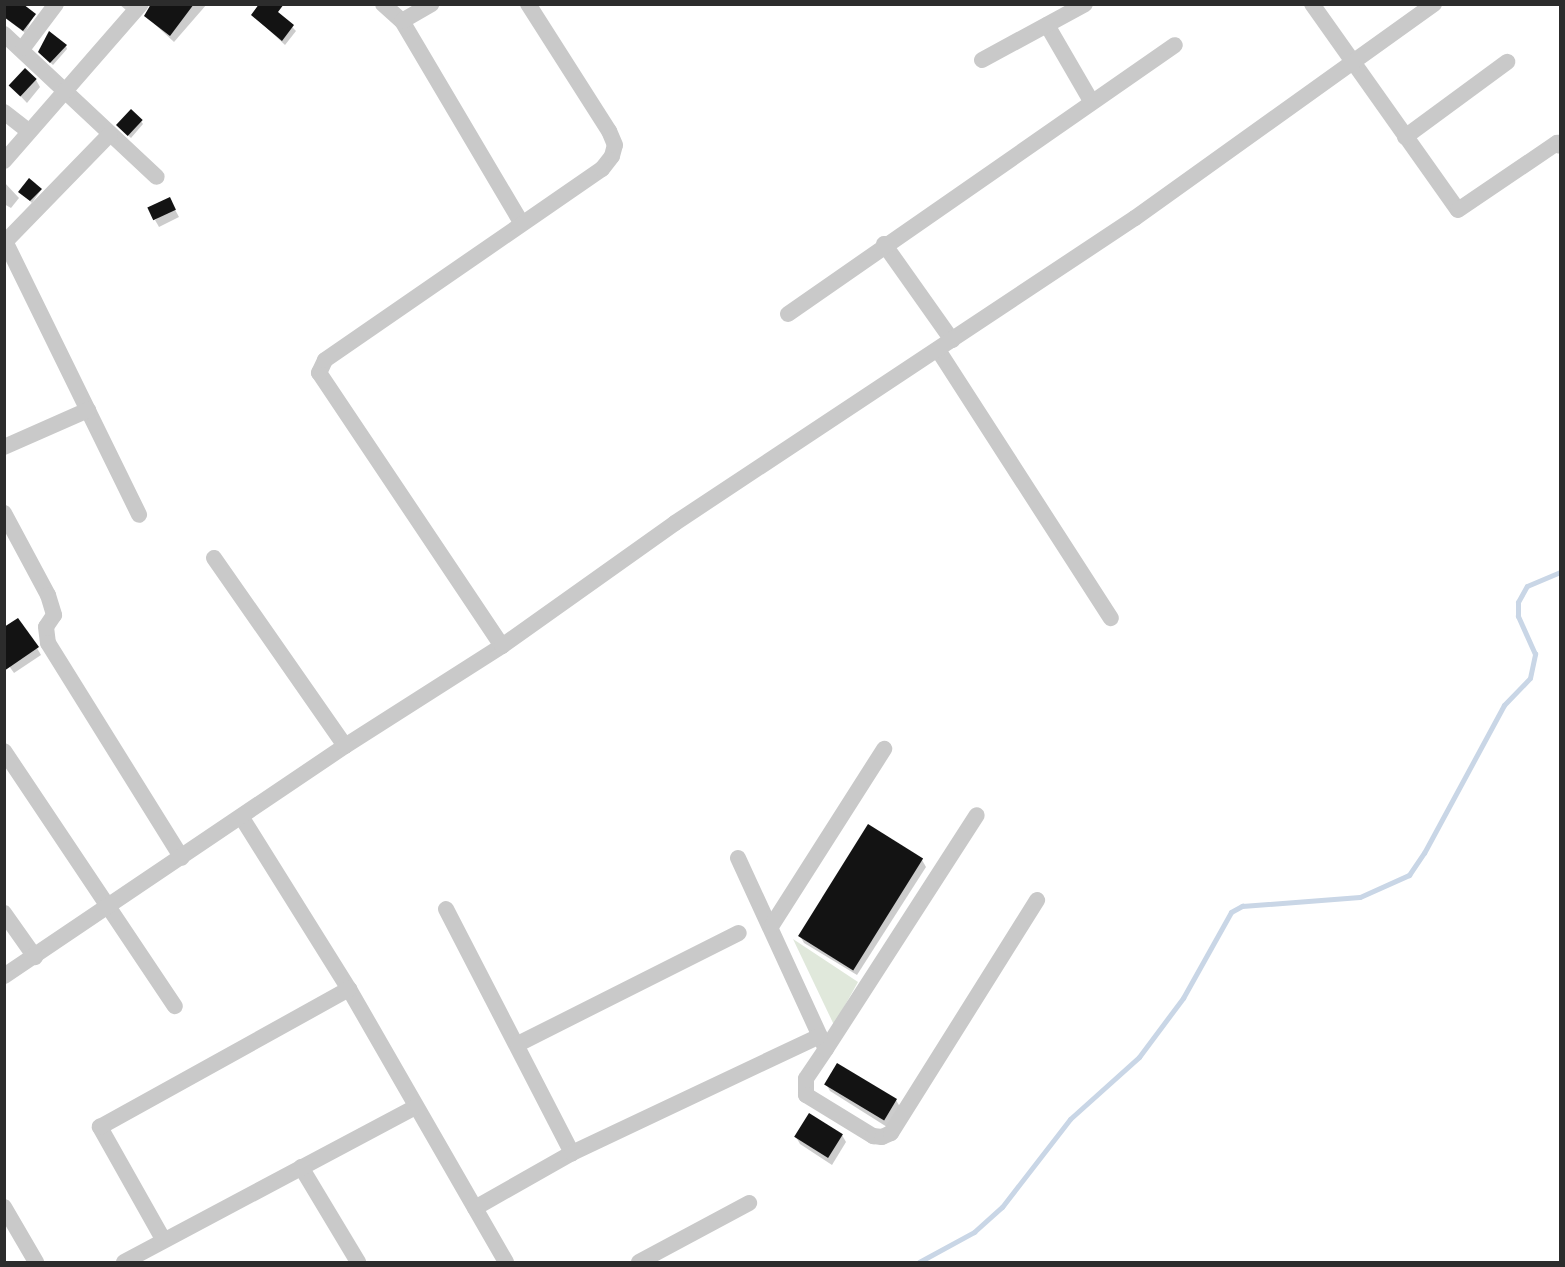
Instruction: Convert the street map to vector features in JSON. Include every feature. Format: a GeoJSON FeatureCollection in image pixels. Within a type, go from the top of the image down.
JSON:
{"type":"FeatureCollection","features":[{"type":"Feature","properties":{"kind":"street"},"geometry":{"type":"LineString","coordinates":[[23,48],[56,4]]}},
{"type":"Feature","properties":{"kind":"street"},"geometry":{"type":"LineString","coordinates":[[4,161],[141,4]]}},
{"type":"Feature","properties":{"kind":"street"},"geometry":{"type":"LineString","coordinates":[[383,4],[402,21],[521,222]]}},
{"type":"Feature","properties":{"kind":"street"},"geometry":{"type":"LineString","coordinates":[[402,21],[430,4]]}},
{"type":"Feature","properties":{"kind":"street"},"geometry":{"type":"LineString","coordinates":[[502,646],[319,373],[325,360],[521,222],[602,169],[615,145],[528,4]]}},
{"type":"Feature","properties":{"kind":"street"},"geometry":{"type":"LineString","coordinates":[[982,60],[1085,4]]}},
{"type":"Feature","properties":{"kind":"street"},"geometry":{"type":"LineString","coordinates":[[1312,4],[1458,210],[1557,143],[1560,146]]}},
{"type":"Feature","properties":{"kind":"street"},"geometry":{"type":"LineString","coordinates":[[4,976],[242,818],[345,746],[502,646],[675,523],[1135,218],[1434,4]]}},
{"type":"Feature","properties":{"kind":"street"},"geometry":{"type":"LineString","coordinates":[[1047,26],[1091,101]]}},
{"type":"Feature","properties":{"kind":"street"},"geometry":{"type":"LineString","coordinates":[[4,34],[23,48],[64,94],[157,177]]}},
{"type":"Feature","properties":{"kind":"street"},"geometry":{"type":"LineString","coordinates":[[788,314],[884,243],[1175,45]]}},
{"type":"Feature","properties":{"kind":"street"},"geometry":{"type":"LineString","coordinates":[[1405,137],[1507,62]]}},
{"type":"Feature","properties":{"kind":"street"},"geometry":{"type":"LineString","coordinates":[[4,112],[28,131]]}},
{"type":"Feature","properties":{"kind":"street"},"geometry":{"type":"LineString","coordinates":[[110,134],[5,240],[138,515]]}},
{"type":"Feature","properties":{"kind":"street"},"geometry":{"type":"LineString","coordinates":[[884,243],[952,340]]}},
{"type":"Feature","properties":{"kind":"street"},"geometry":{"type":"LineString","coordinates":[[938,350],[1111,618]]}},
{"type":"Feature","properties":{"kind":"street"},"geometry":{"type":"LineString","coordinates":[[4,447],[88,410]]}},
{"type":"Feature","properties":{"kind":"street"},"geometry":{"type":"LineString","coordinates":[[4,513],[48,595],[54,615],[46,627],[48,643],[182,858]]}},
{"type":"Feature","properties":{"kind":"street"},"geometry":{"type":"LineString","coordinates":[[214,558],[345,746]]}},
{"type":"Feature","properties":{"kind":"street"},"geometry":{"type":"LineString","coordinates":[[772,925],[884,748]]}},
{"type":"Feature","properties":{"kind":"street"},"geometry":{"type":"LineString","coordinates":[[4,751],[106,908],[175,1006]]}},
{"type":"Feature","properties":{"kind":"street"},"geometry":{"type":"LineString","coordinates":[[977,815],[823,1042],[806,1079],[807,1095],[873,1136],[891,1133],[1037,900]]}},
{"type":"Feature","properties":{"kind":"street"},"geometry":{"type":"LineString","coordinates":[[242,818],[349,989],[414,1108],[506,1263]]}},
{"type":"Feature","properties":{"kind":"street"},"geometry":{"type":"LineString","coordinates":[[738,858],[772,925],[823,1042]]}},
{"type":"Feature","properties":{"kind":"street"},"geometry":{"type":"LineString","coordinates":[[446,909],[518,1044],[572,1153]]}},
{"type":"Feature","properties":{"kind":"street"},"geometry":{"type":"LineString","coordinates":[[4,914],[35,957]]}},
{"type":"Feature","properties":{"kind":"street"},"geometry":{"type":"LineString","coordinates":[[518,1044],[739,933]]}},
{"type":"Feature","properties":{"kind":"street"},"geometry":{"type":"LineString","coordinates":[[163,1239],[100,1127],[349,989]]}},
{"type":"Feature","properties":{"kind":"street"},"geometry":{"type":"LineString","coordinates":[[475,1208],[572,1153],[823,1042]]}},
{"type":"Feature","properties":{"kind":"street"},"geometry":{"type":"LineString","coordinates":[[123,1263],[163,1239],[414,1108]]}},
{"type":"Feature","properties":{"kind":"street"},"geometry":{"type":"LineString","coordinates":[[302,1167],[358,1263]]}},
{"type":"Feature","properties":{"kind":"street"},"geometry":{"type":"LineString","coordinates":[[639,1263],[749,1203]]}},
{"type":"Feature","properties":{"kind":"street"},"geometry":{"type":"LineString","coordinates":[[4,1207],[36,1263]]}},
{"type":"Feature","properties":{"kind":"shaded area"},"geometry":{"type":"Polygon","coordinates":[[[793,939],[858,982],[834,1025],[793,939]]]}},
{"type":"Feature","properties":{"kind":"building"},"geometry":{"type":"Polygon","coordinates":[[[4,4],[23,4],[36,14],[23,31],[4,17],[4,4]]]}},
{"type":"Feature","properties":{"kind":"building"},"geometry":{"type":"Polygon","coordinates":[[[151,4],[194,4],[170,36],[144,16],[151,4]]]}},
{"type":"Feature","properties":{"kind":"building"},"geometry":{"type":"Polygon","coordinates":[[[259,4],[284,4],[278,12],[294,25],[282,41],[251,15],[259,4]]]}},
{"type":"Feature","properties":{"kind":"building"},"geometry":{"type":"Polygon","coordinates":[[[49,31],[67,45],[50,63],[38,52],[49,31]]]}},
{"type":"Feature","properties":{"kind":"building"},"geometry":{"type":"Polygon","coordinates":[[[25,68],[37,79],[20,96],[9,86],[25,68]]]}},
{"type":"Feature","properties":{"kind":"building"},"geometry":{"type":"Polygon","coordinates":[[[131,109],[143,120],[128,136],[116,125],[131,109]]]}},
{"type":"Feature","properties":{"kind":"building"},"geometry":{"type":"Polygon","coordinates":[[[29,178],[42,189],[30,201],[18,192],[29,178]]]}},
{"type":"Feature","properties":{"kind":"building"},"geometry":{"type":"Polygon","coordinates":[[[170,197],[176,210],[153,220],[147,208],[170,197]]]}},
{"type":"Feature","properties":{"kind":"building"},"geometry":{"type":"Polygon","coordinates":[[[18,618],[39,647],[4,671],[4,627],[18,618]]]}},
{"type":"Feature","properties":{"kind":"building"},"geometry":{"type":"Polygon","coordinates":[[[868,824],[923,858],[853,970],[798,936],[868,824]]]}},
{"type":"Feature","properties":{"kind":"building"},"geometry":{"type":"Polygon","coordinates":[[[837,1063],[897,1099],[884,1120],[824,1084],[837,1063]]]}},
{"type":"Feature","properties":{"kind":"building"},"geometry":{"type":"Polygon","coordinates":[[[809,1113],[843,1134],[828,1158],[794,1137],[809,1113]]]}},
{"type":"Feature","properties":{"kind":"waterway"},"geometry":{"type":"LineString","coordinates":[[919,1262],[974,1232],[1002,1207],[1070,1119],[1139,1057],[1183,998],[1231,912],[1242,906],[1360,897],[1409,875],[1424,853],[1504,705],[1530,678],[1535,654],[1518,616],[1518,602],[1527,586],[1560,572]]}}]}
